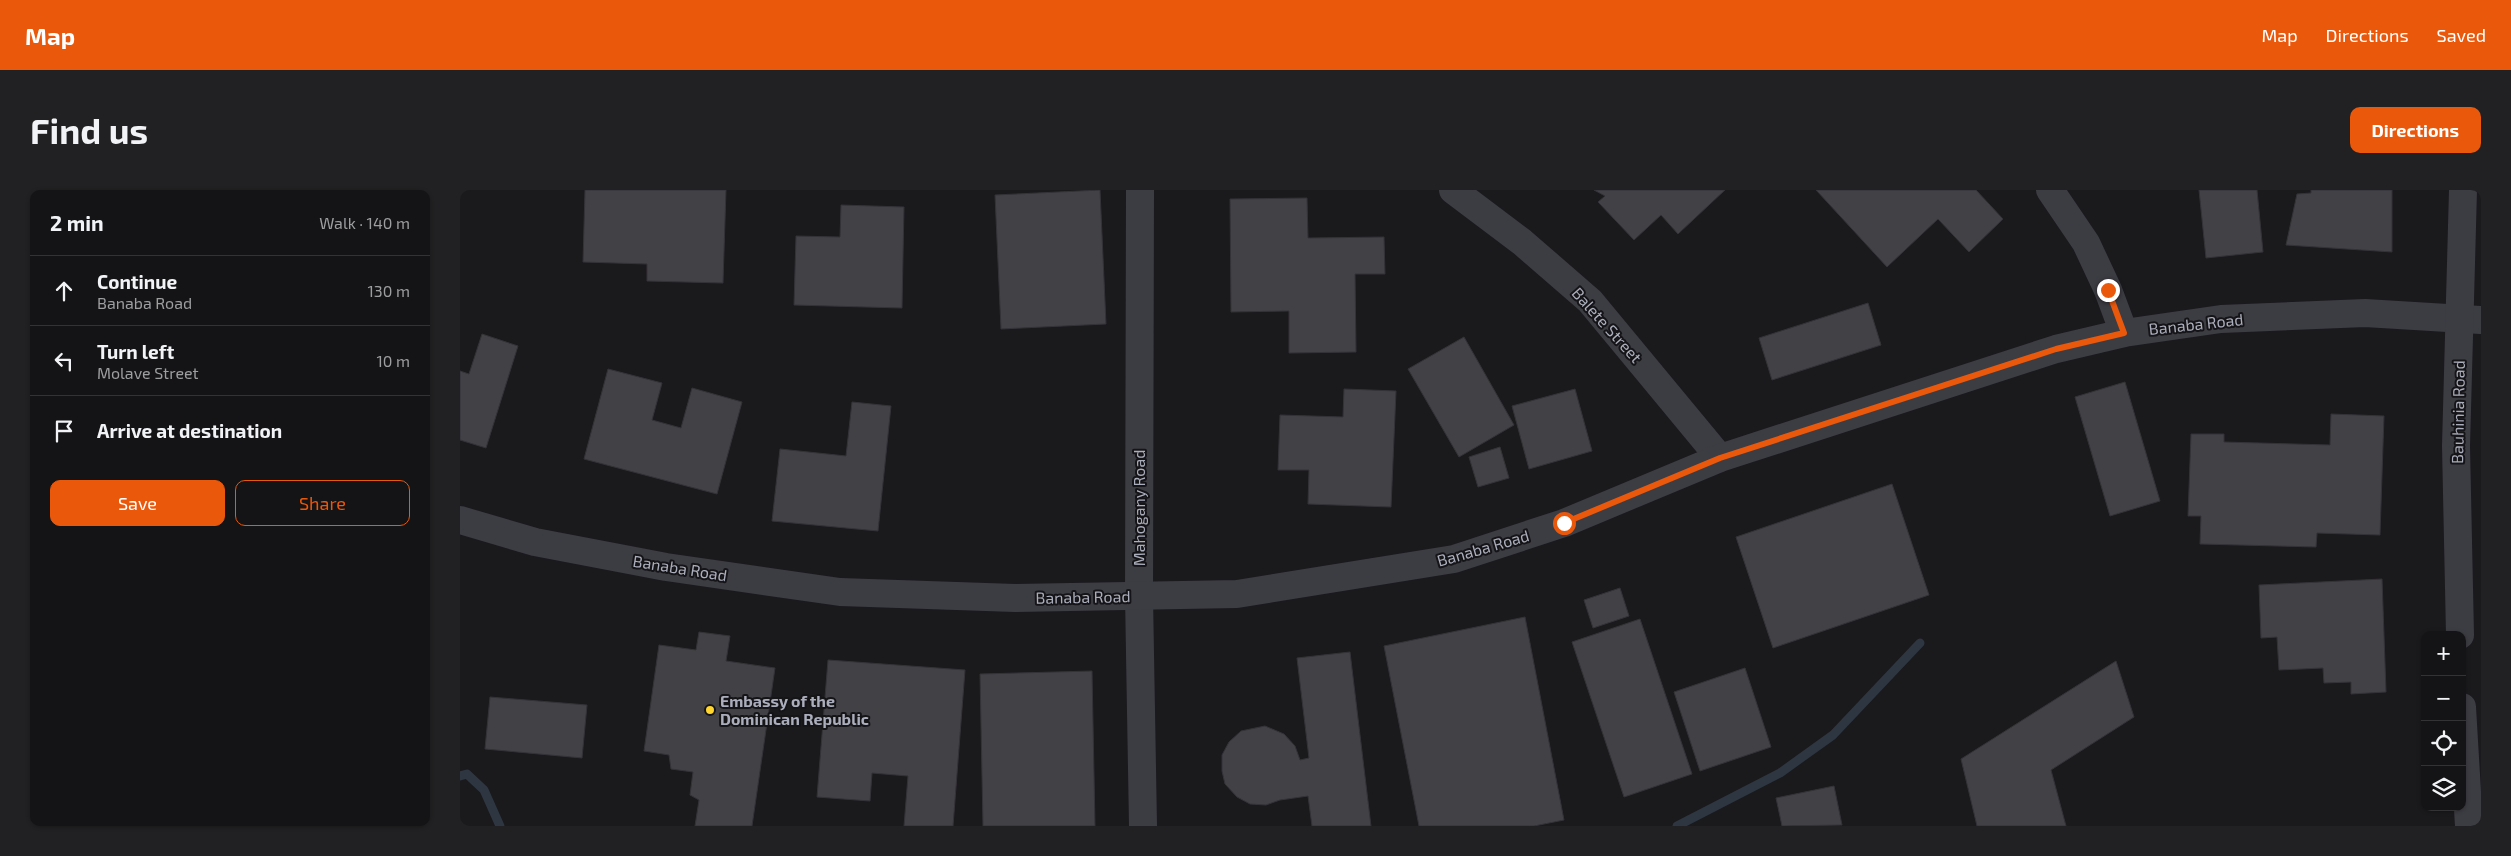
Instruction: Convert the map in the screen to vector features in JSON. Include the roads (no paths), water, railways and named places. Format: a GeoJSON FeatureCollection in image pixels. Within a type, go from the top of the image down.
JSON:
{"type":"FeatureCollection","features":[{"type":"Feature","properties":{"kind":"street","name":"Mahogany Road"},"geometry":{"type":"LineString","coordinates":[[1140,190],[1139,596],[1143,826]]}},
{"type":"Feature","properties":{"kind":"street","name":"Balete Street"},"geometry":{"type":"LineString","coordinates":[[1453,190],[1522,242],[1590,301],[1720,458]]}},
{"type":"Feature","properties":{"kind":"street"},"geometry":{"type":"LineString","coordinates":[[2050,190],[2086,243],[2108,290],[2124,333]]}},
{"type":"Feature","properties":{"kind":"street","name":"Bauhinia Road"},"geometry":{"type":"LineString","coordinates":[[2460,631],[2456,446],[2470,319],[2463,190]]}},
{"type":"Feature","properties":{"kind":"street","name":"Banaba Road"},"geometry":{"type":"LineString","coordinates":[[460,520],[535,542],[666,567],[840,592],[1015,598],[1237,594],[1454,559],[1564,523],[1720,458],[2056,349],[2124,333],[2222,319],[2365,314],[2470,319]]}},
{"type":"Feature","properties":{"kind":"street"},"geometry":{"type":"LineString","coordinates":[[2463,721],[2469,826]]}},
{"type":"Feature","properties":{"kind":"waterway"},"geometry":{"type":"LineString","coordinates":[[1677,826],[1780,773],[1833,735],[1920,643]]}},
{"type":"Feature","properties":{"kind":"waterway"},"geometry":{"type":"LineString","coordinates":[[460,776],[467,774],[484,790],[500,826]]}},
{"type":"Feature","properties":{"kind":"place","name":"Embassy of the Dominican Republic"},"geometry":{"type":"Point","coordinates":[710,710]}}]}
